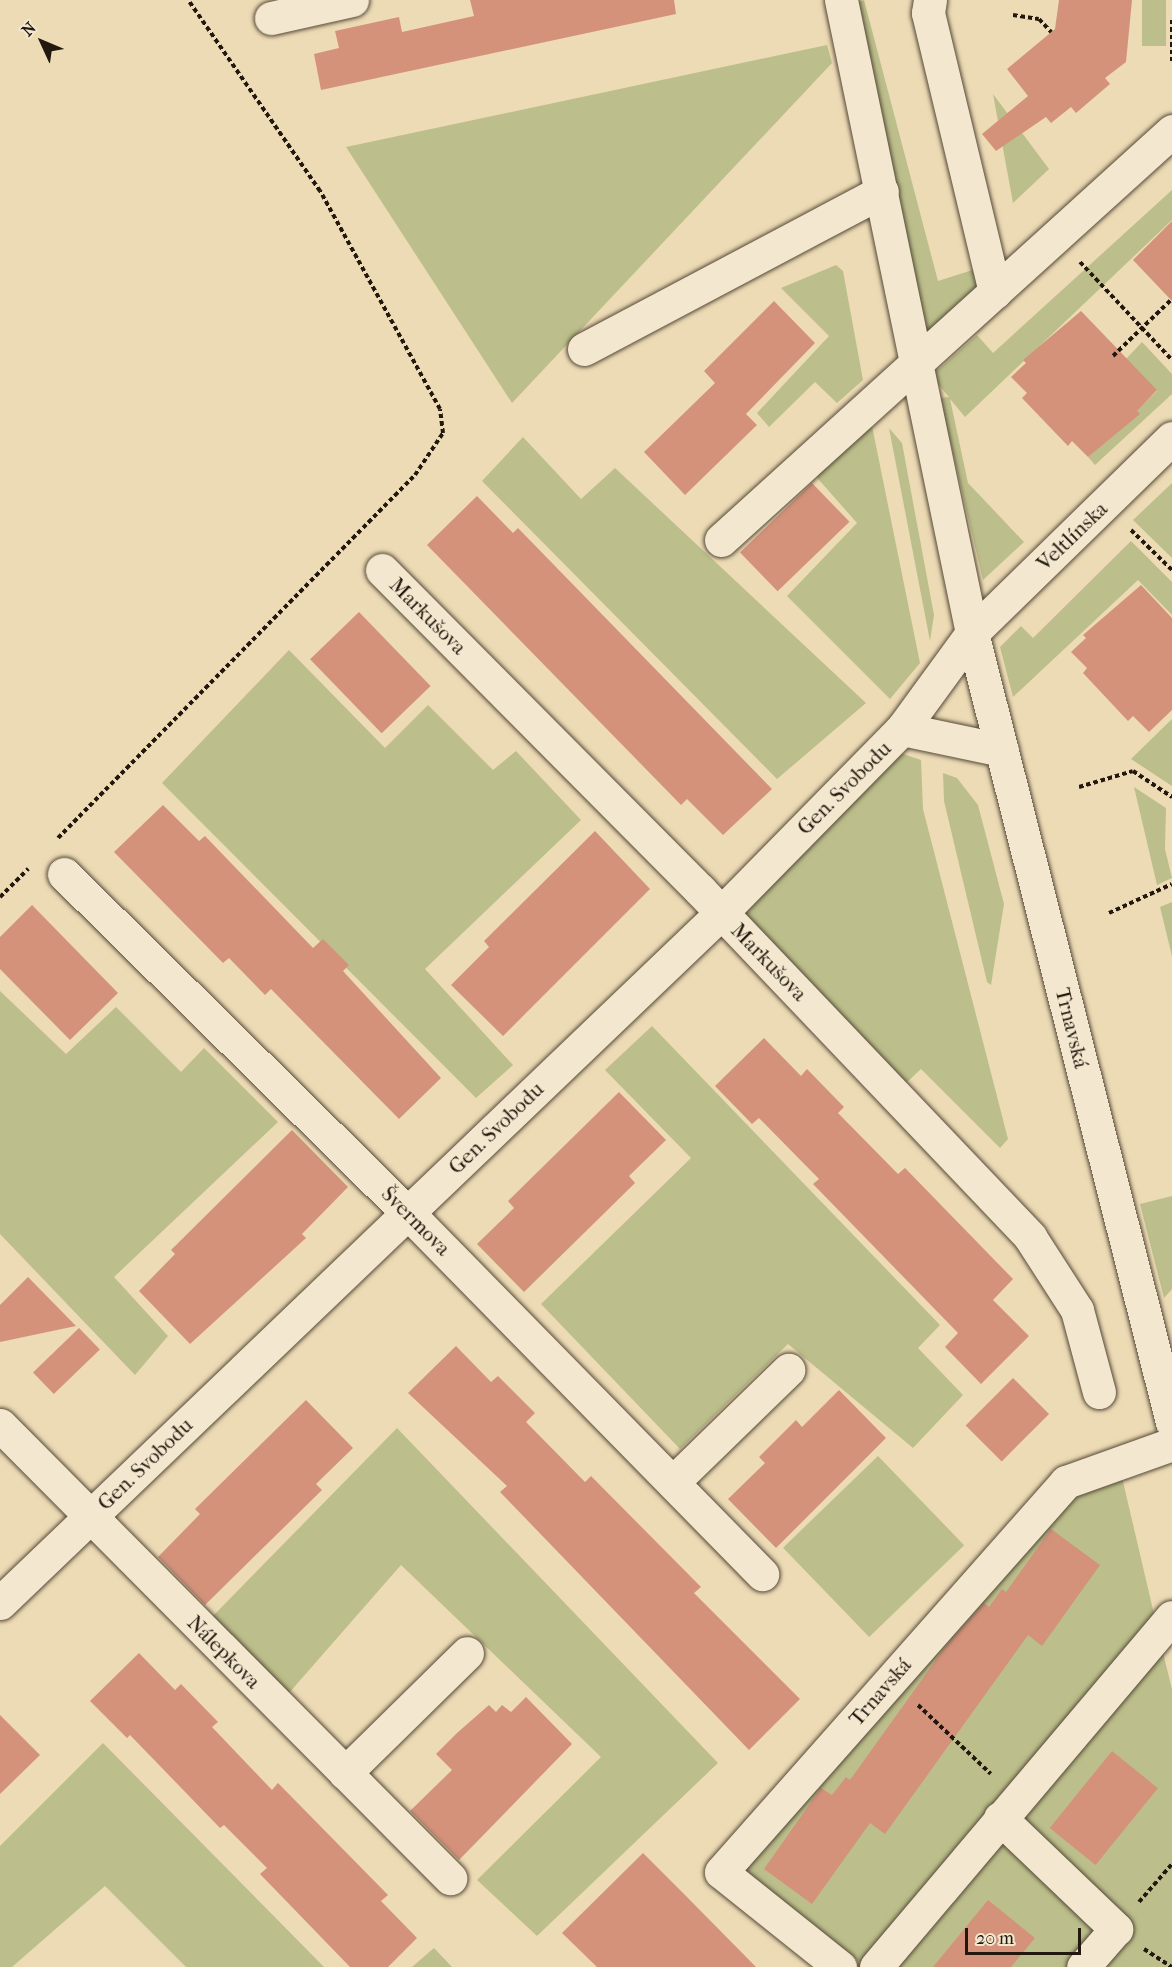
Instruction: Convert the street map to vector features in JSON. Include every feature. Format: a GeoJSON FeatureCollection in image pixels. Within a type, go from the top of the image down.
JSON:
{"type":"FeatureCollection","features":[{"type":"Feature","properties":{"kind":"street"},"geometry":{"type":"LineString","coordinates":[[271,18],[352,0]]}},
{"type":"Feature","properties":{"kind":"street","name":"Trnavská"},"geometry":{"type":"LineString","coordinates":[[841,0],[918,362],[972,633],[1165,1355],[1172,1422]]}},
{"type":"Feature","properties":{"kind":"street"},"geometry":{"type":"LineString","coordinates":[[930,0],[928,13],[995,292]]}},
{"type":"Feature","properties":{"kind":"street"},"geometry":{"type":"LineString","coordinates":[[721,540],[1172,131]]}},
{"type":"Feature","properties":{"kind":"street"},"geometry":{"type":"LineString","coordinates":[[584,349],[882,191]]}},
{"type":"Feature","properties":{"kind":"street","name":"Veltlínska"},"geometry":{"type":"LineString","coordinates":[[972,633],[1172,438]]}},
{"type":"Feature","properties":{"kind":"street","name":"Markušova"},"geometry":{"type":"LineString","coordinates":[[382,570],[722,912],[1030,1237],[1077,1310],[1098,1392]]}},
{"type":"Feature","properties":{"kind":"street","name":"Gen. Svobodu"},"geometry":{"type":"LineString","coordinates":[[0,1603],[722,912],[902,729],[972,633]]}},
{"type":"Feature","properties":{"kind":"street"},"geometry":{"type":"LineString","coordinates":[[902,729],[1002,750]]}},
{"type":"Feature","properties":{"kind":"street","name":"Švermova"},"geometry":{"type":"LineString","coordinates":[[57,860],[762,1574]]}},
{"type":"Feature","properties":{"kind":"street"},"geometry":{"type":"LineString","coordinates":[[673,1482],[788,1370]]}},
{"type":"Feature","properties":{"kind":"street","name":"Nálepkova"},"geometry":{"type":"LineString","coordinates":[[0,1425],[450,1878]]}},
{"type":"Feature","properties":{"kind":"street","name":"Trnavská"},"geometry":{"type":"LineString","coordinates":[[840,1967],[721,1872],[1066,1482],[1172,1444]]}},
{"type":"Feature","properties":{"kind":"street"},"geometry":{"type":"LineString","coordinates":[[876,1967],[1008,1808],[1172,1617]]}},
{"type":"Feature","properties":{"kind":"street"},"geometry":{"type":"LineString","coordinates":[[345,1773],[467,1653]]}},
{"type":"Feature","properties":{"kind":"street"},"geometry":{"type":"LineString","coordinates":[[1008,1808],[1116,1929],[1083,1967]]}},
{"type":"Feature","properties":{"kind":"path"},"geometry":{"type":"LineString","coordinates":[[57,860],[415,475],[443,433],[440,409],[320,191],[188,0]]}},
{"type":"Feature","properties":{"kind":"path"},"geometry":{"type":"LineString","coordinates":[[1012,15],[1038,19],[1051,32]]}},
{"type":"Feature","properties":{"kind":"path"},"geometry":{"type":"LineString","coordinates":[[1172,20],[1172,61]]}},
{"type":"Feature","properties":{"kind":"path"},"geometry":{"type":"LineString","coordinates":[[1057,236],[1172,360]]}},
{"type":"Feature","properties":{"kind":"path"},"geometry":{"type":"LineString","coordinates":[[1113,356],[1172,300]]}},
{"type":"Feature","properties":{"kind":"path"},"geometry":{"type":"LineString","coordinates":[[1105,504],[1172,570]]}},
{"type":"Feature","properties":{"kind":"path"},"geometry":{"type":"LineString","coordinates":[[1079,787],[1133,771],[1172,797]]}},
{"type":"Feature","properties":{"kind":"path"},"geometry":{"type":"LineString","coordinates":[[0,897],[33,863]]}},
{"type":"Feature","properties":{"kind":"path"},"geometry":{"type":"LineString","coordinates":[[1109,913],[1172,885]]}},
{"type":"Feature","properties":{"kind":"path"},"geometry":{"type":"LineString","coordinates":[[891,1680],[1008,1808]]}},
{"type":"Feature","properties":{"kind":"path"},"geometry":{"type":"LineString","coordinates":[[1116,1929],[1172,1864]]}},
{"type":"Feature","properties":{"kind":"green space"},"geometry":{"type":"Polygon","coordinates":[[[864,0],[938,281],[982,267],[987,285],[924,343],[859,2],[864,0]]]}},
{"type":"Feature","properties":{"kind":"green space"},"geometry":{"type":"Polygon","coordinates":[[[1142,0],[1166,0],[1166,46],[1142,46],[1142,0]]]}},
{"type":"Feature","properties":{"kind":"green space"},"geometry":{"type":"Polygon","coordinates":[[[827,45],[832,63],[512,403],[346,147],[827,45]]]}},
{"type":"Feature","properties":{"kind":"green space"},"geometry":{"type":"Polygon","coordinates":[[[993,94],[1049,169],[1013,203],[993,94]]]}},
{"type":"Feature","properties":{"kind":"green space"},"geometry":{"type":"Polygon","coordinates":[[[1172,190],[1172,220],[965,417],[950,399],[968,483],[1024,542],[983,580],[940,398],[949,397],[931,376],[977,335],[993,353],[1172,190]]]}},
{"type":"Feature","properties":{"kind":"green space"},"geometry":{"type":"Polygon","coordinates":[[[836,265],[843,271],[863,380],[837,403],[815,382],[769,427],[757,413],[829,336],[781,288],[836,265]]]}},
{"type":"Feature","properties":{"kind":"green space"},"geometry":{"type":"Polygon","coordinates":[[[1142,342],[1172,374],[1172,394],[1095,465],[1088,457],[1157,391],[1126,359],[1142,342]]]}},
{"type":"Feature","properties":{"kind":"green space"},"geometry":{"type":"Polygon","coordinates":[[[872,426],[920,663],[890,699],[787,596],[857,523],[812,472],[851,434],[872,426]]]}},
{"type":"Feature","properties":{"kind":"green space"},"geometry":{"type":"Polygon","coordinates":[[[889,428],[902,443],[934,615],[930,641],[889,428]]]}},
{"type":"Feature","properties":{"kind":"green space"},"geometry":{"type":"Polygon","coordinates":[[[523,437],[581,499],[615,468],[866,703],[777,779],[482,481],[523,437]]]}},
{"type":"Feature","properties":{"kind":"green space"},"geometry":{"type":"Polygon","coordinates":[[[1172,483],[1172,558],[1133,520],[1172,483]]]}},
{"type":"Feature","properties":{"kind":"green space"},"geometry":{"type":"Polygon","coordinates":[[[1131,541],[1172,582],[1172,615],[1138,580],[1013,697],[1000,647],[1021,626],[1033,638],[1131,541]]]}},
{"type":"Feature","properties":{"kind":"green space"},"geometry":{"type":"Polygon","coordinates":[[[289,650],[385,748],[428,705],[493,770],[516,751],[581,820],[425,969],[513,1065],[476,1098],[162,783],[289,650]]]}},
{"type":"Feature","properties":{"kind":"green space"},"geometry":{"type":"Polygon","coordinates":[[[1172,719],[1172,786],[1131,759],[1172,719]]]}},
{"type":"Feature","properties":{"kind":"green space"},"geometry":{"type":"Polygon","coordinates":[[[897,752],[921,760],[923,809],[1008,1139],[1000,1148],[921,1069],[905,1084],[740,913],[897,752]]]}},
{"type":"Feature","properties":{"kind":"green space"},"geometry":{"type":"Polygon","coordinates":[[[943,773],[957,778],[978,805],[1004,904],[991,985],[987,982],[944,801],[943,773]]]}},
{"type":"Feature","properties":{"kind":"green space"},"geometry":{"type":"Polygon","coordinates":[[[1134,787],[1166,808],[1165,849],[1172,878],[1157,885],[1134,787]]]}},
{"type":"Feature","properties":{"kind":"green space"},"geometry":{"type":"Polygon","coordinates":[[[1172,902],[1172,956],[1160,907],[1172,902]]]}},
{"type":"Feature","properties":{"kind":"green space"},"geometry":{"type":"Polygon","coordinates":[[[0,991],[66,1054],[116,1007],[181,1072],[204,1048],[278,1122],[114,1277],[168,1336],[135,1375],[0,1234],[0,991]]]}},
{"type":"Feature","properties":{"kind":"green space"},"geometry":{"type":"Polygon","coordinates":[[[652,1026],[940,1325],[918,1348],[963,1395],[913,1448],[788,1344],[680,1449],[541,1304],[691,1158],[605,1070],[652,1026]]]}},
{"type":"Feature","properties":{"kind":"green space"},"geometry":{"type":"Polygon","coordinates":[[[1172,1196],[1172,1289],[1164,1298],[1140,1204],[1172,1196]]]}},
{"type":"Feature","properties":{"kind":"green space"},"geometry":{"type":"Polygon","coordinates":[[[397,1428],[718,1763],[537,1936],[477,1880],[601,1757],[401,1565],[289,1693],[211,1618],[397,1428]]]}},
{"type":"Feature","properties":{"kind":"green space"},"geometry":{"type":"Polygon","coordinates":[[[878,1456],[964,1545],[869,1637],[783,1548],[878,1456]]]}},
{"type":"Feature","properties":{"kind":"green space"},"geometry":{"type":"Polygon","coordinates":[[[1121,1473],[1154,1614],[861,1963],[736,1869],[1070,1494],[1121,1473]]]}},
{"type":"Feature","properties":{"kind":"green space"},"geometry":{"type":"Polygon","coordinates":[[[1162,1649],[1172,1689],[1172,1967],[897,1967],[1162,1649]]]}},
{"type":"Feature","properties":{"kind":"green space"},"geometry":{"type":"Polygon","coordinates":[[[103,1743],[324,1967],[186,1967],[105,1886],[12,1967],[0,1967],[0,1846],[103,1743]]]}},
{"type":"Feature","properties":{"kind":"green space"},"geometry":{"type":"Polygon","coordinates":[[[434,1948],[452,1967],[412,1967],[434,1948]]]}},
{"type":"Feature","properties":{"kind":"building"},"geometry":{"type":"Polygon","coordinates":[[[470,0],[674,0],[676,14],[321,90],[314,54],[339,48],[335,31],[399,17],[402,32],[474,16],[470,0]]]}},
{"type":"Feature","properties":{"kind":"building"},"geometry":{"type":"Polygon","coordinates":[[[1059,0],[1132,0],[1126,62],[1105,78],[1110,84],[1076,113],[1071,107],[1051,123],[1046,117],[996,151],[982,134],[1028,96],[1007,69],[1055,29],[1059,0]]]}},
{"type":"Feature","properties":{"kind":"building"},"geometry":{"type":"Polygon","coordinates":[[[1172,221],[1172,301],[1133,260],[1172,221]]]}},
{"type":"Feature","properties":{"kind":"building"},"geometry":{"type":"Polygon","coordinates":[[[774,301],[815,343],[746,414],[757,425],[685,495],[644,452],[715,383],[704,371],[774,301]]]}},
{"type":"Feature","properties":{"kind":"building"},"geometry":{"type":"Polygon","coordinates":[[[1081,311],[1157,390],[1137,411],[1140,414],[1088,457],[1072,441],[1068,446],[1022,398],[1027,393],[1011,377],[1026,363],[1023,360],[1081,311]]]}},
{"type":"Feature","properties":{"kind":"building"},"geometry":{"type":"Polygon","coordinates":[[[812,483],[850,522],[778,591],[740,552],[812,483]]]}},
{"type":"Feature","properties":{"kind":"building"},"geometry":{"type":"Polygon","coordinates":[[[477,496],[513,533],[518,528],[772,789],[723,835],[687,799],[681,805],[427,545],[477,496]]]}},
{"type":"Feature","properties":{"kind":"building"},"geometry":{"type":"Polygon","coordinates":[[[1141,585],[1172,618],[1172,710],[1149,732],[1133,716],[1128,721],[1083,673],[1087,668],[1071,652],[1086,638],[1083,635],[1141,585]]]}},
{"type":"Feature","properties":{"kind":"building"},"geometry":{"type":"Polygon","coordinates":[[[359,612],[431,686],[382,733],[310,659],[359,612]]]}},
{"type":"Feature","properties":{"kind":"building"},"geometry":{"type":"Polygon","coordinates":[[[163,805],[199,841],[205,836],[313,948],[323,939],[349,965],[343,971],[441,1078],[399,1119],[271,989],[265,995],[229,958],[223,963],[114,852],[163,805]]]}},
{"type":"Feature","properties":{"kind":"building"},"geometry":{"type":"Polygon","coordinates":[[[595,831],[650,889],[503,1036],[451,985],[489,947],[484,941],[595,831]]]}},
{"type":"Feature","properties":{"kind":"building"},"geometry":{"type":"Polygon","coordinates":[[[32,905],[118,993],[70,1040],[0,969],[0,937],[32,905]]]}},
{"type":"Feature","properties":{"kind":"building"},"geometry":{"type":"Polygon","coordinates":[[[764,1038],[801,1076],[807,1069],[844,1107],[838,1113],[898,1174],[905,1168],[1013,1279],[993,1300],[1029,1336],[981,1384],[945,1347],[958,1333],[813,1184],[819,1179],[759,1118],[752,1124],[715,1086],[764,1038]]]}},
{"type":"Feature","properties":{"kind":"building"},"geometry":{"type":"Polygon","coordinates":[[[619,1092],[666,1140],[629,1176],[635,1183],[524,1292],[477,1244],[514,1208],[508,1201],[619,1092]]]}},
{"type":"Feature","properties":{"kind":"building"},"geometry":{"type":"Polygon","coordinates":[[[292,1130],[348,1187],[302,1234],[306,1238],[190,1344],[139,1291],[175,1254],[171,1250],[292,1130]]]}},
{"type":"Feature","properties":{"kind":"building"},"geometry":{"type":"Polygon","coordinates":[[[28,1277],[76,1326],[0,1342],[0,1305],[28,1277]]]}},
{"type":"Feature","properties":{"kind":"building"},"geometry":{"type":"Polygon","coordinates":[[[79,1328],[100,1350],[54,1394],[33,1372],[79,1328]]]}},
{"type":"Feature","properties":{"kind":"building"},"geometry":{"type":"Polygon","coordinates":[[[456,1346],[491,1382],[498,1376],[535,1413],[526,1422],[585,1482],[591,1476],[701,1587],[694,1593],[800,1699],[749,1750],[500,1492],[507,1486],[408,1393],[456,1346]]]}},
{"type":"Feature","properties":{"kind":"building"},"geometry":{"type":"Polygon","coordinates":[[[1013,1378],[1049,1414],[1002,1461],[966,1425],[1013,1378]]]}},
{"type":"Feature","properties":{"kind":"building"},"geometry":{"type":"Polygon","coordinates":[[[839,1390],[886,1438],[776,1548],[728,1499],[765,1463],[759,1457],[796,1420],[802,1427],[839,1390]]]}},
{"type":"Feature","properties":{"kind":"building"},"geometry":{"type":"Polygon","coordinates":[[[306,1400],[353,1448],[316,1484],[322,1490],[205,1605],[158,1557],[200,1514],[195,1509],[306,1400]]]}},
{"type":"Feature","properties":{"kind":"building"},"geometry":{"type":"Polygon","coordinates":[[[1051,1529],[1100,1565],[1042,1646],[1028,1635],[885,1834],[870,1823],[812,1904],[764,1869],[821,1788],[832,1795],[846,1777],[850,1780],[946,1646],[984,1603],[989,1607],[1002,1589],[1006,1592],[1051,1529]]]}},
{"type":"Feature","properties":{"kind":"building"},"geometry":{"type":"Polygon","coordinates":[[[139,1653],[175,1690],[181,1684],[218,1722],[212,1727],[272,1790],[278,1783],[388,1895],[381,1901],[417,1938],[388,1967],[350,1967],[260,1874],[267,1868],[224,1825],[220,1828],[130,1735],[127,1738],[90,1701],[139,1653]]]}},
{"type":"Feature","properties":{"kind":"building"},"geometry":{"type":"Polygon","coordinates":[[[526,1697],[572,1744],[459,1860],[410,1811],[452,1770],[436,1754],[457,1733],[489,1705],[496,1712],[502,1705],[511,1712],[526,1697]]]}},
{"type":"Feature","properties":{"kind":"building"},"geometry":{"type":"Polygon","coordinates":[[[0,1715],[40,1755],[0,1794],[0,1715]]]}},
{"type":"Feature","properties":{"kind":"building"},"geometry":{"type":"Polygon","coordinates":[[[1112,1751],[1158,1788],[1096,1865],[1050,1828],[1112,1751]]]}},
{"type":"Feature","properties":{"kind":"building"},"geometry":{"type":"Polygon","coordinates":[[[643,1853],[756,1967],[597,1967],[562,1933],[643,1853]]]}},
{"type":"Feature","properties":{"kind":"building"},"geometry":{"type":"Polygon","coordinates":[[[988,1900],[1035,1938],[1011,1967],[933,1967],[988,1900]]]}}]}
